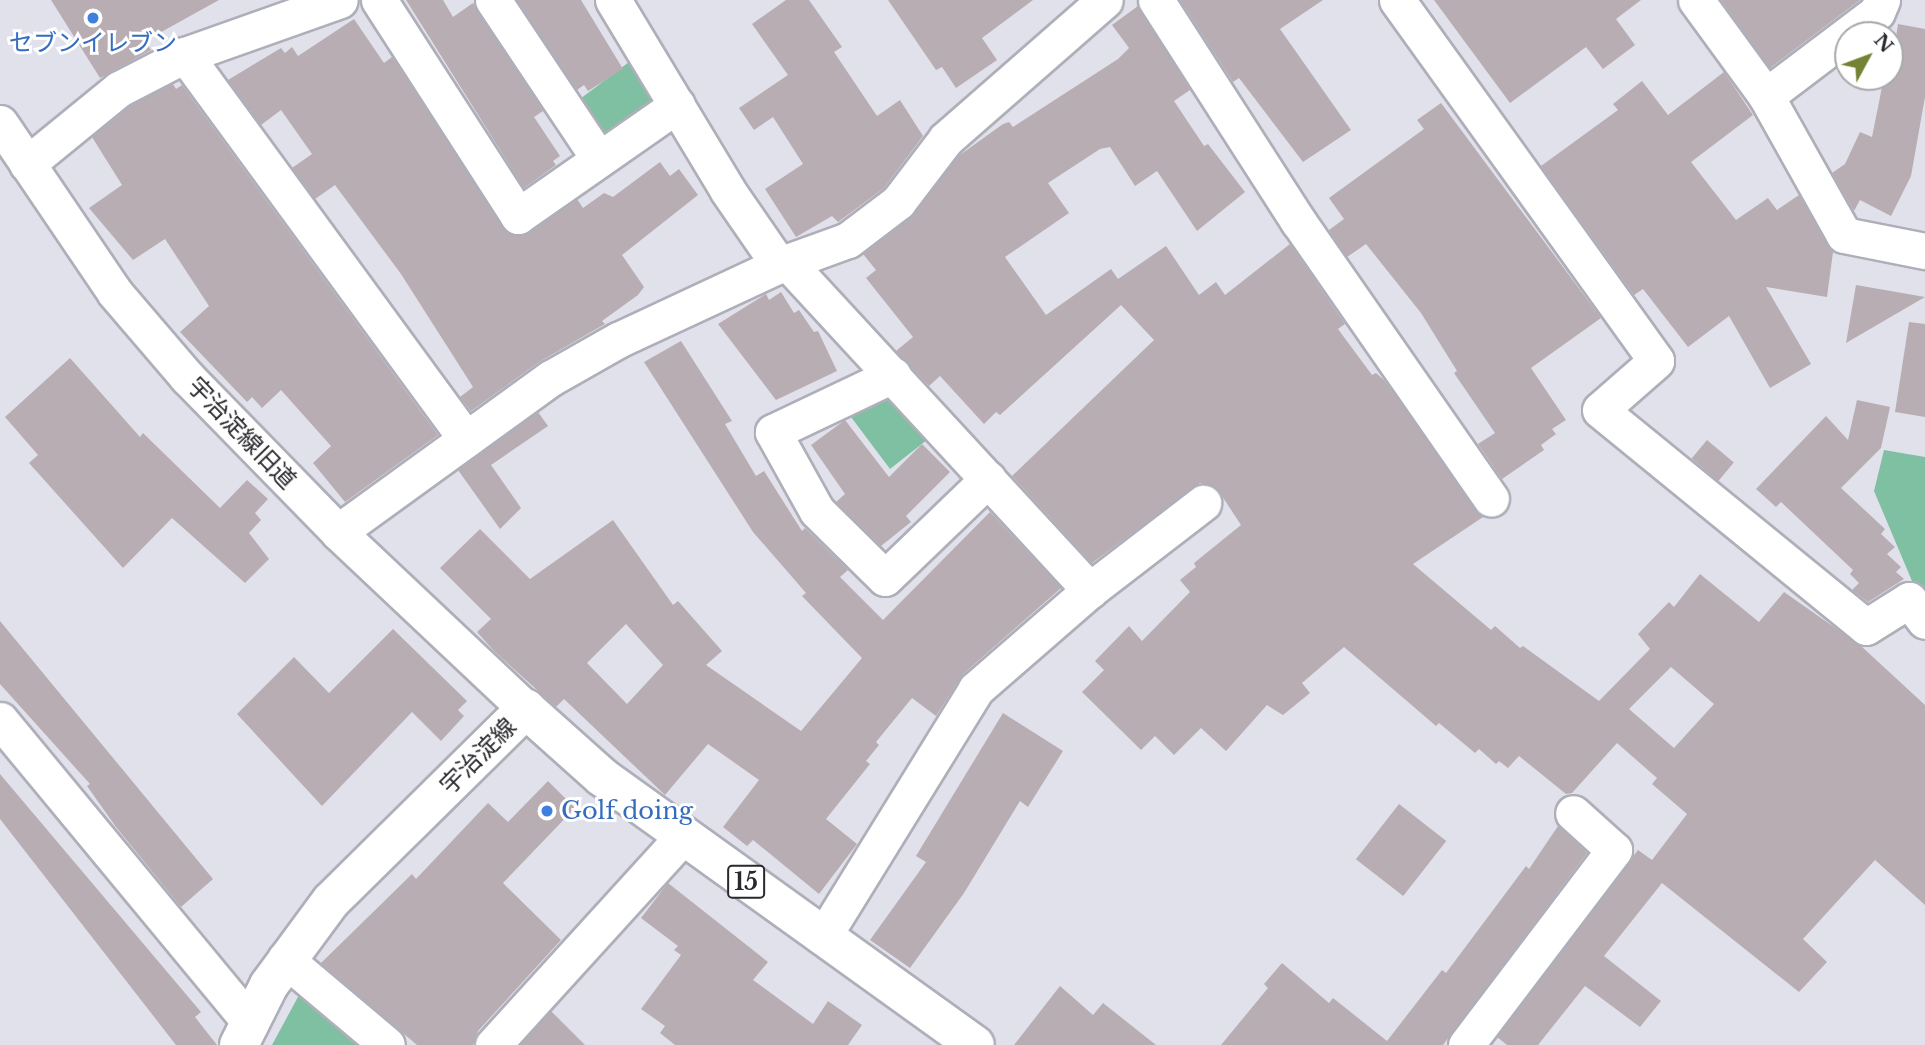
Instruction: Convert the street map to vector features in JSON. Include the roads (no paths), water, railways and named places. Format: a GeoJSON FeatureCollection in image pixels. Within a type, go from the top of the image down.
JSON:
{"type":"FeatureCollection","features":[{"type":"Feature","properties":{"kind":"main road","name":"宇治淀線"},"geometry":{"type":"LineString","coordinates":[[245,1034],[285,959],[331,901],[526,709],[602,777],[975,1045]]}},
{"type":"Feature","properties":{"kind":"street"},"geometry":{"type":"LineString","coordinates":[[27,164],[118,89],[185,55],[340,0]]}},
{"type":"Feature","properties":{"kind":"street"},"geometry":{"type":"LineString","coordinates":[[379,0],[518,216],[677,105]]}},
{"type":"Feature","properties":{"kind":"street"},"geometry":{"type":"LineString","coordinates":[[493,0],[599,159]]}},
{"type":"Feature","properties":{"kind":"street"},"geometry":{"type":"LineString","coordinates":[[613,0],[677,105],[783,263],[893,376],[1090,590]]}},
{"type":"Feature","properties":{"kind":"street"},"geometry":{"type":"LineString","coordinates":[[338,532],[551,378],[618,340],[783,263],[848,240],[898,202],[946,139],[1105,0]]}},
{"type":"Feature","properties":{"kind":"street"},"geometry":{"type":"LineString","coordinates":[[1156,0],[1298,221],[1491,499]]}},
{"type":"Feature","properties":{"kind":"street"},"geometry":{"type":"LineString","coordinates":[[1397,0],[1656,361],[1600,410],[1866,627],[1909,600],[1925,621]]}},
{"type":"Feature","properties":{"kind":"street"},"geometry":{"type":"LineString","coordinates":[[1696,0],[1766,96],[1844,235],[1925,251]]}},
{"type":"Feature","properties":{"kind":"street"},"geometry":{"type":"LineString","coordinates":[[1766,96],[1877,12],[1882,0]]}},
{"type":"Feature","properties":{"kind":"street"},"geometry":{"type":"LineString","coordinates":[[185,55],[466,439]]}},
{"type":"Feature","properties":{"kind":"street","name":"宇治淀線旧道"},"geometry":{"type":"LineString","coordinates":[[0,123],[115,293],[187,377],[338,532],[526,709]]}},
{"type":"Feature","properties":{"kind":"street"},"geometry":{"type":"LineString","coordinates":[[893,376],[773,432],[817,510],[885,578],[988,479]]}},
{"type":"Feature","properties":{"kind":"street"},"geometry":{"type":"LineString","coordinates":[[823,937],[976,690],[1090,590],[1203,503]]}},
{"type":"Feature","properties":{"kind":"street"},"geometry":{"type":"LineString","coordinates":[[0,720],[245,1034]]}},
{"type":"Feature","properties":{"kind":"street"},"geometry":{"type":"LineString","coordinates":[[1466,1045],[1614,850],[1573,813]]}},
{"type":"Feature","properties":{"kind":"street"},"geometry":{"type":"LineString","coordinates":[[493,1045],[683,836]]}},
{"type":"Feature","properties":{"kind":"street"},"geometry":{"type":"LineString","coordinates":[[285,959],[387,1045]]}},
{"type":"Feature","properties":{"kind":"place","name":"セブンイレブン"},"geometry":{"type":"Point","coordinates":[93,18]}},
{"type":"Feature","properties":{"kind":"place","name":"Golf doing"},"geometry":{"type":"Point","coordinates":[547,811]}}]}
